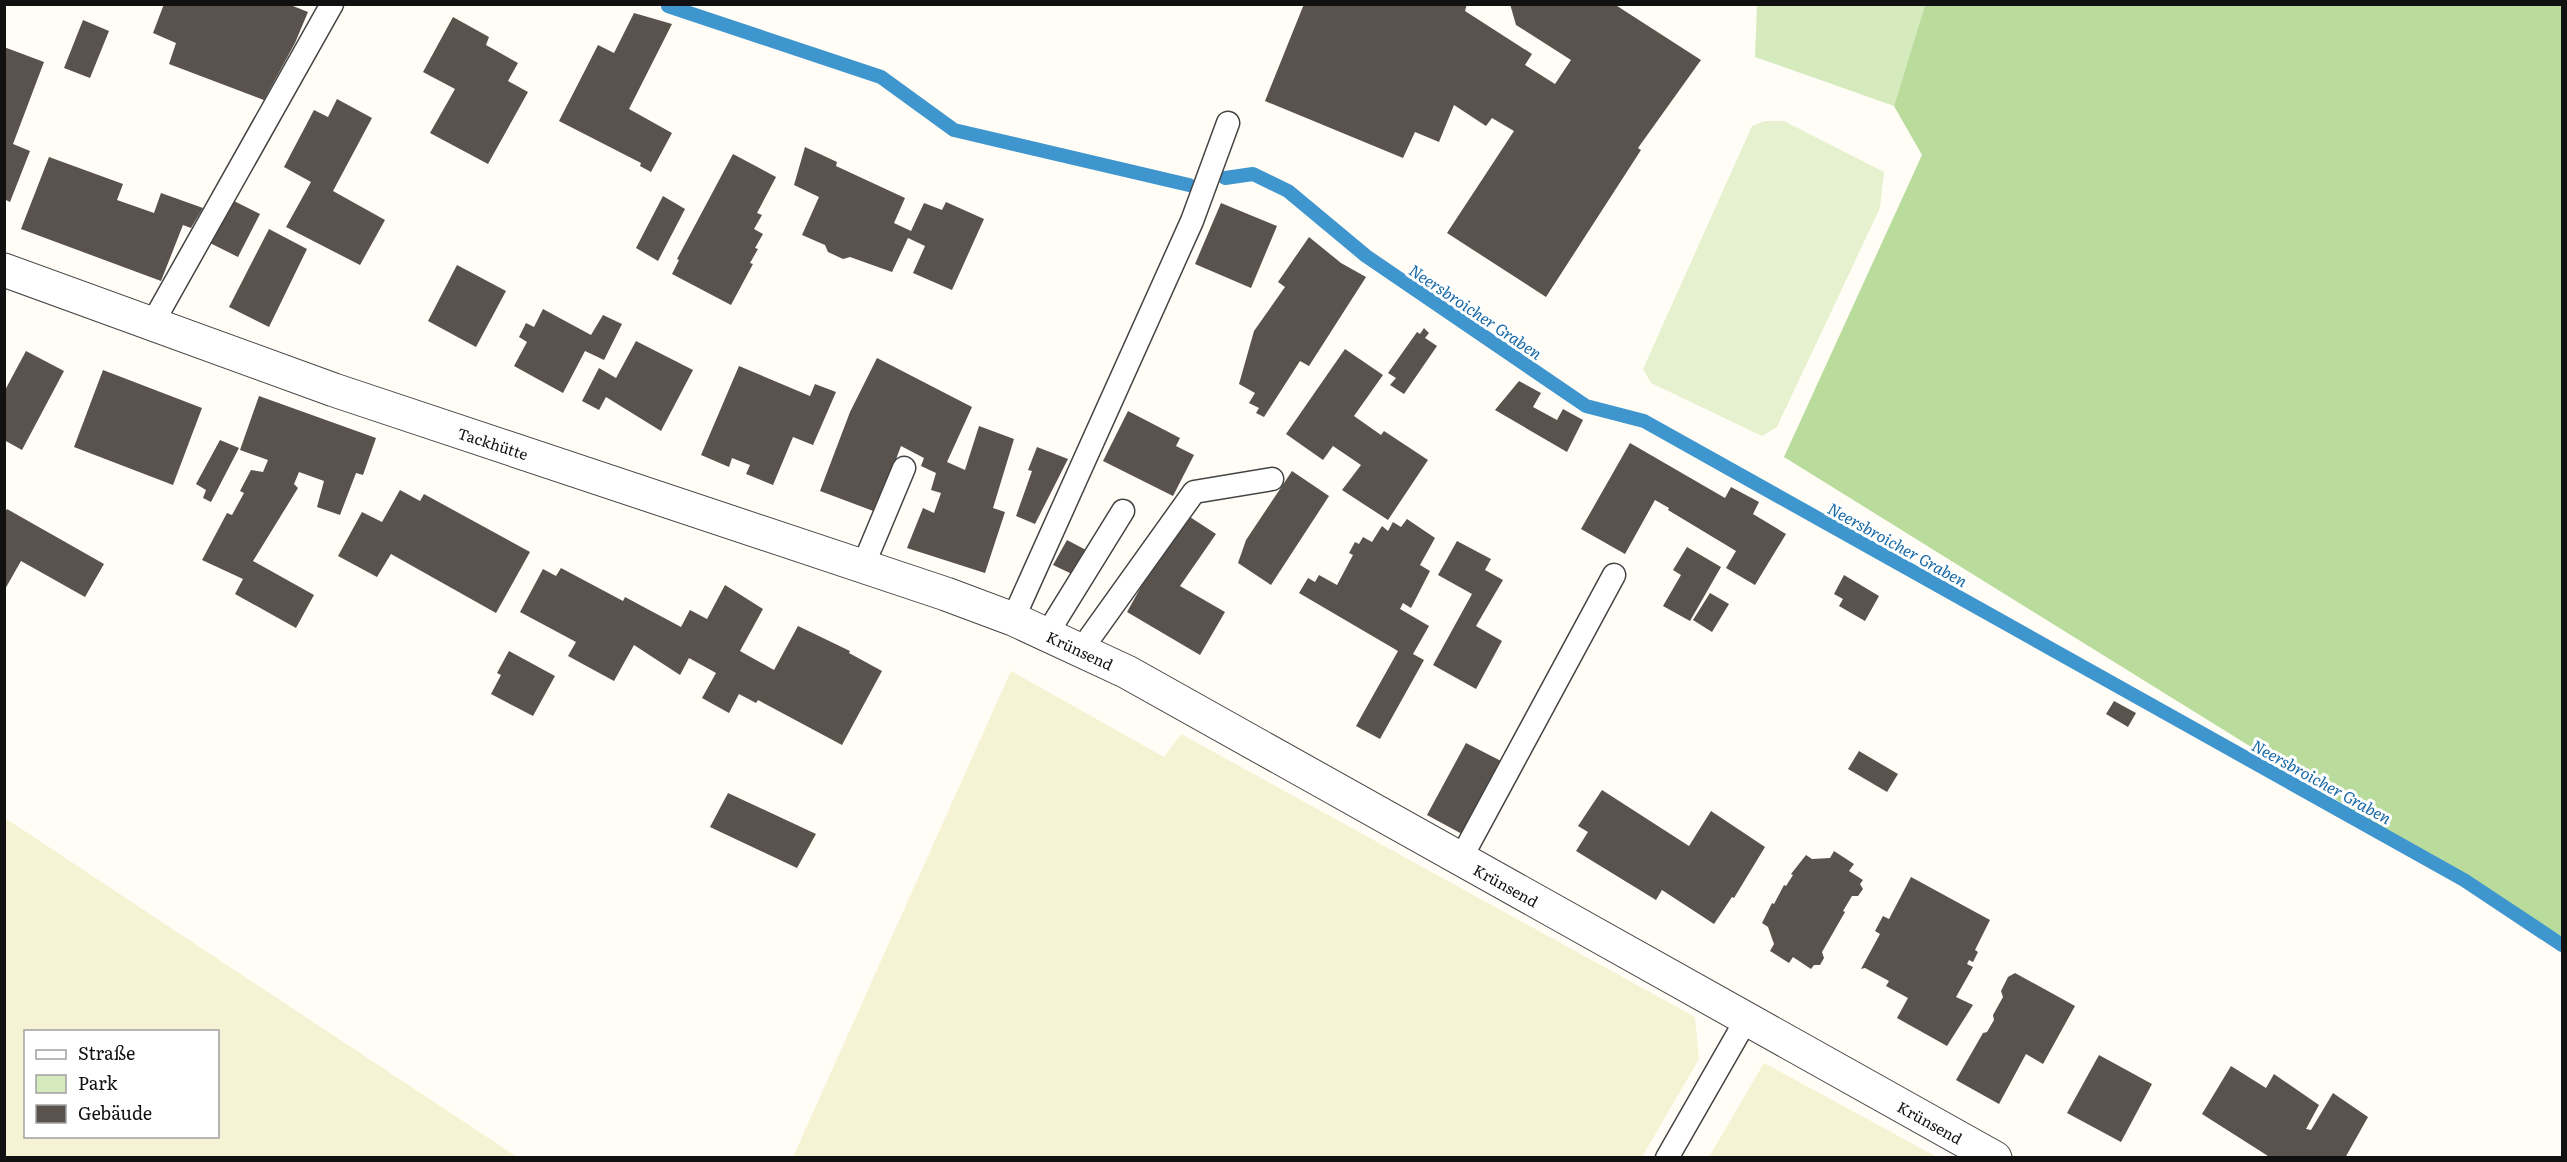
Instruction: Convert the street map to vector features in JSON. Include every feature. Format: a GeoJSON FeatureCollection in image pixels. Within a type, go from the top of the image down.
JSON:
{"type":"FeatureCollection","features":[{"type":"Feature","properties":{"kind":"street","name":"Tackhütte"},"geometry":{"type":"LineString","coordinates":[[4,270],[334,390],[999,613]]}},
{"type":"Feature","properties":{"kind":"street","name":"Krünsend"},"geometry":{"type":"LineString","coordinates":[[999,613],[1081,650],[1146,683],[1995,1158]]}},
{"type":"Feature","properties":{"kind":"lane"},"geometry":{"type":"LineString","coordinates":[[152,324],[332,4]]}},
{"type":"Feature","properties":{"kind":"lane"},"geometry":{"type":"LineString","coordinates":[[999,613],[1192,220],[1228,123]]}},
{"type":"Feature","properties":{"kind":"lane"},"geometry":{"type":"LineString","coordinates":[[862,566],[904,468]]}},
{"type":"Feature","properties":{"kind":"lane"},"geometry":{"type":"LineString","coordinates":[[1081,650],[1194,492],[1272,479]]}},
{"type":"Feature","properties":{"kind":"lane"},"geometry":{"type":"LineString","coordinates":[[1047,634],[1123,511]]}},
{"type":"Feature","properties":{"kind":"lane"},"geometry":{"type":"LineString","coordinates":[[1461,860],[1614,575]]}},
{"type":"Feature","properties":{"kind":"lane"},"geometry":{"type":"LineString","coordinates":[[1667,1158],[1746,1020]]}},
{"type":"Feature","properties":{"kind":"shaded area"},"geometry":{"type":"Polygon","coordinates":[[[1011,671],[1164,757],[1181,734],[1695,1017],[1699,1059],[1642,1157],[793,1157],[1011,671]]]}},
{"type":"Feature","properties":{"kind":"shaded area"},"geometry":{"type":"Polygon","coordinates":[[[4,818],[5,818],[517,1157],[5,1157],[4,818]]]}},
{"type":"Feature","properties":{"kind":"shaded area"},"geometry":{"type":"Polygon","coordinates":[[[1764,1063],[1937,1157],[1709,1157],[1764,1063]]]}},
{"type":"Feature","properties":{"kind":"green space"},"geometry":{"type":"Polygon","coordinates":[[[1757,5],[1925,5],[1894,106],[1755,57],[1757,5]]]}},
{"type":"Feature","properties":{"kind":"green space"},"geometry":{"type":"Polygon","coordinates":[[[1925,5],[2562,5],[2562,936],[2538,925],[1784,457],[1922,155],[1894,106],[1925,5]]]}},
{"type":"Feature","properties":{"kind":"green space"},"geometry":{"type":"Polygon","coordinates":[[[1765,121],[1784,121],[1884,172],[1880,208],[1777,427],[1762,436],[1651,383],[1643,369],[1752,126],[1765,121]]]}},
{"type":"Feature","properties":{"kind":"building"},"geometry":{"type":"Polygon","coordinates":[[[164,4],[288,4],[308,12],[295,43],[264,100],[169,64],[176,43],[153,33],[164,4]]]}},
{"type":"Feature","properties":{"kind":"building"},"geometry":{"type":"Polygon","coordinates":[[[1304,4],[1467,4],[1465,11],[1532,54],[1525,65],[1555,84],[1571,60],[1516,25],[1510,4],[1614,4],[1701,60],[1638,148],[1641,150],[1546,297],[1447,233],[1514,131],[1492,118],[1486,126],[1454,105],[1439,142],[1415,132],[1403,158],[1265,101],[1304,4]]]}},
{"type":"Feature","properties":{"kind":"building"},"geometry":{"type":"Polygon","coordinates":[[[634,13],[672,24],[629,109],[672,133],[651,172],[640,166],[641,163],[559,121],[598,45],[614,53],[634,13]]]}},
{"type":"Feature","properties":{"kind":"building"},"geometry":{"type":"Polygon","coordinates":[[[453,17],[489,37],[486,45],[518,63],[508,81],[528,92],[488,164],[430,133],[455,89],[423,72],[453,17]]]}},
{"type":"Feature","properties":{"kind":"building"},"geometry":{"type":"Polygon","coordinates":[[[83,20],[109,31],[90,78],[64,68],[83,20]]]}},
{"type":"Feature","properties":{"kind":"building"},"geometry":{"type":"Polygon","coordinates":[[[4,47],[44,62],[13,144],[30,151],[10,202],[4,199],[4,47]]]}},
{"type":"Feature","properties":{"kind":"building"},"geometry":{"type":"Polygon","coordinates":[[[337,99],[372,118],[333,191],[385,220],[360,265],[286,227],[311,182],[284,167],[314,110],[328,117],[337,99]]]}},
{"type":"Feature","properties":{"kind":"building"},"geometry":{"type":"Polygon","coordinates":[[[805,147],[837,162],[836,166],[905,198],[894,223],[911,231],[924,203],[942,210],[946,202],[984,219],[952,290],[913,273],[925,246],[908,238],[892,272],[850,257],[843,259],[828,252],[825,245],[802,235],[819,197],[794,185],[805,147]]]}},
{"type":"Feature","properties":{"kind":"building"},"geometry":{"type":"Polygon","coordinates":[[[733,154],[776,177],[757,213],[762,215],[754,229],[763,234],[750,263],[753,264],[731,305],[672,274],[679,260],[677,259],[733,154]]]}},
{"type":"Feature","properties":{"kind":"building"},"geometry":{"type":"Polygon","coordinates":[[[49,157],[123,184],[117,200],[154,213],[161,193],[203,208],[191,228],[183,225],[161,281],[21,229],[49,157]]]}},
{"type":"Feature","properties":{"kind":"building"},"geometry":{"type":"Polygon","coordinates":[[[663,196],[685,209],[658,261],[636,248],[663,196]]]}},
{"type":"Feature","properties":{"kind":"building"},"geometry":{"type":"Polygon","coordinates":[[[234,201],[260,214],[238,257],[210,243],[234,201]]]}},
{"type":"Feature","properties":{"kind":"building"},"geometry":{"type":"Polygon","coordinates":[[[1221,203],[1277,226],[1251,288],[1195,264],[1221,203]]]}},
{"type":"Feature","properties":{"kind":"building"},"geometry":{"type":"Polygon","coordinates":[[[269,229],[307,249],[269,327],[229,307],[269,229]]]}},
{"type":"Feature","properties":{"kind":"building"},"geometry":{"type":"Polygon","coordinates":[[[1309,237],[1341,263],[1366,277],[1309,366],[1300,361],[1264,417],[1256,413],[1259,408],[1249,403],[1255,393],[1239,384],[1254,331],[1285,287],[1278,282],[1309,237]]]}},
{"type":"Feature","properties":{"kind":"building"},"geometry":{"type":"Polygon","coordinates":[[[457,265],[506,291],[476,347],[428,321],[457,265]]]}},
{"type":"Feature","properties":{"kind":"building"},"geometry":{"type":"Polygon","coordinates":[[[543,309],[591,335],[603,315],[622,324],[604,360],[585,351],[563,393],[514,366],[527,342],[519,337],[526,323],[534,327],[543,309]]]}},
{"type":"Feature","properties":{"kind":"building"},"geometry":{"type":"Polygon","coordinates":[[[1424,328],[1429,333],[1425,338],[1437,346],[1404,394],[1390,385],[1396,378],[1388,373],[1417,332],[1420,334],[1424,328]]]}},
{"type":"Feature","properties":{"kind":"building"},"geometry":{"type":"Polygon","coordinates":[[[636,341],[693,370],[661,431],[606,397],[599,410],[582,401],[599,368],[616,378],[636,341]]]}},
{"type":"Feature","properties":{"kind":"building"},"geometry":{"type":"Polygon","coordinates":[[[1345,349],[1383,375],[1354,416],[1381,435],[1384,431],[1428,460],[1388,520],[1342,490],[1361,465],[1333,446],[1323,460],[1286,434],[1345,349]]]}},
{"type":"Feature","properties":{"kind":"building"},"geometry":{"type":"Polygon","coordinates":[[[26,351],[64,371],[22,450],[4,440],[4,392],[26,351]]]}},
{"type":"Feature","properties":{"kind":"building"},"geometry":{"type":"Polygon","coordinates":[[[877,358],[972,407],[947,462],[965,470],[979,426],[1014,439],[993,508],[1005,512],[985,573],[907,548],[923,508],[934,513],[941,493],[931,490],[936,473],[921,466],[924,458],[901,446],[876,512],[820,491],[850,412],[877,358]]]}},
{"type":"Feature","properties":{"kind":"building"},"geometry":{"type":"Polygon","coordinates":[[[739,366],[810,396],[815,384],[836,392],[813,445],[793,437],[773,485],[746,474],[750,465],[732,458],[729,467],[701,455],[739,366]]]}},
{"type":"Feature","properties":{"kind":"building"},"geometry":{"type":"Polygon","coordinates":[[[103,370],[202,408],[173,485],[74,447],[103,370]]]}},
{"type":"Feature","properties":{"kind":"building"},"geometry":{"type":"Polygon","coordinates":[[[1519,381],[1541,393],[1533,407],[1557,420],[1563,409],[1583,420],[1567,452],[1495,410],[1519,381]]]}},
{"type":"Feature","properties":{"kind":"building"},"geometry":{"type":"Polygon","coordinates":[[[259,396],[376,438],[363,475],[356,473],[340,515],[317,507],[324,481],[299,472],[294,484],[298,488],[253,561],[314,595],[296,628],[235,594],[243,579],[202,560],[227,513],[232,515],[244,493],[240,491],[251,470],[263,472],[268,460],[240,450],[259,396]]]}},
{"type":"Feature","properties":{"kind":"building"},"geometry":{"type":"Polygon","coordinates":[[[1128,411],[1180,438],[1176,446],[1194,455],[1173,496],[1103,461],[1128,411]]]}},
{"type":"Feature","properties":{"kind":"building"},"geometry":{"type":"Polygon","coordinates":[[[220,440],[239,448],[211,502],[203,498],[206,490],[196,484],[220,440]]]}},
{"type":"Feature","properties":{"kind":"building"},"geometry":{"type":"Polygon","coordinates":[[[1630,443],[1725,498],[1731,487],[1759,502],[1753,514],[1786,534],[1755,585],[1726,568],[1736,551],[1655,500],[1625,554],[1581,529],[1630,443]]]}},
{"type":"Feature","properties":{"kind":"building"},"geometry":{"type":"Polygon","coordinates":[[[1037,447],[1068,459],[1035,524],[1016,516],[1032,471],[1028,470],[1037,447]]]}},
{"type":"Feature","properties":{"kind":"building"},"geometry":{"type":"Polygon","coordinates":[[[1292,471],[1329,496],[1271,585],[1238,563],[1246,540],[1292,471]]]}},
{"type":"Feature","properties":{"kind":"building"},"geometry":{"type":"Polygon","coordinates":[[[400,490],[420,501],[424,494],[530,552],[496,613],[391,554],[377,577],[338,556],[362,512],[382,522],[400,490]]]}},
{"type":"Feature","properties":{"kind":"building"},"geometry":{"type":"Polygon","coordinates":[[[7,509],[104,564],[85,597],[21,561],[4,591],[4,514],[7,509]]]}},
{"type":"Feature","properties":{"kind":"building"},"geometry":{"type":"Polygon","coordinates":[[[1190,517],[1216,534],[1180,586],[1225,612],[1200,655],[1127,612],[1151,569],[1190,517]]]}},
{"type":"Feature","properties":{"kind":"building"},"geometry":{"type":"Polygon","coordinates":[[[1407,519],[1435,538],[1420,565],[1430,571],[1411,608],[1403,603],[1400,609],[1429,626],[1413,654],[1424,660],[1380,739],[1356,726],[1398,651],[1299,593],[1308,578],[1315,582],[1319,575],[1337,585],[1353,555],[1349,553],[1355,542],[1359,544],[1363,537],[1372,542],[1382,526],[1388,531],[1393,522],[1401,527],[1407,519]]]}},
{"type":"Feature","properties":{"kind":"building"},"geometry":{"type":"Polygon","coordinates":[[[1067,540],[1086,550],[1072,574],[1053,565],[1067,540]]]}},
{"type":"Feature","properties":{"kind":"building"},"geometry":{"type":"Polygon","coordinates":[[[1457,541],[1491,559],[1485,570],[1503,580],[1476,626],[1502,641],[1476,689],[1433,665],[1472,594],[1438,575],[1457,541]]]}},
{"type":"Feature","properties":{"kind":"building"},"geometry":{"type":"Polygon","coordinates":[[[1687,547],[1721,567],[1690,621],[1663,606],[1681,575],[1673,570],[1687,547]]]}},
{"type":"Feature","properties":{"kind":"building"},"geometry":{"type":"Polygon","coordinates":[[[561,568],[623,601],[625,597],[681,627],[690,610],[707,619],[725,585],[763,609],[740,651],[774,670],[798,626],[850,651],[849,653],[882,671],[842,745],[758,700],[756,703],[739,694],[729,713],[702,698],[716,673],[689,658],[680,675],[634,645],[614,681],[568,656],[576,642],[520,612],[543,569],[556,576],[561,568]]]}},
{"type":"Feature","properties":{"kind":"building"},"geometry":{"type":"Polygon","coordinates":[[[1844,575],[1879,596],[1865,621],[1839,606],[1843,599],[1834,594],[1844,575]]]}},
{"type":"Feature","properties":{"kind":"building"},"geometry":{"type":"Polygon","coordinates":[[[1710,593],[1729,604],[1712,632],[1693,620],[1710,593]]]}},
{"type":"Feature","properties":{"kind":"building"},"geometry":{"type":"Polygon","coordinates":[[[509,651],[555,676],[533,716],[491,694],[501,675],[497,673],[509,651]]]}},
{"type":"Feature","properties":{"kind":"building"},"geometry":{"type":"Polygon","coordinates":[[[2114,701],[2136,713],[2128,727],[2106,714],[2114,701]]]}},
{"type":"Feature","properties":{"kind":"building"},"geometry":{"type":"Polygon","coordinates":[[[1466,743],[1501,761],[1462,834],[1427,815],[1466,743]]]}},
{"type":"Feature","properties":{"kind":"building"},"geometry":{"type":"Polygon","coordinates":[[[1859,751],[1898,774],[1887,792],[1848,769],[1859,751]]]}},
{"type":"Feature","properties":{"kind":"building"},"geometry":{"type":"Polygon","coordinates":[[[1602,790],[1689,846],[1711,811],[1765,847],[1734,898],[1732,897],[1714,924],[1662,890],[1656,900],[1576,851],[1588,832],[1578,826],[1602,790]]]}},
{"type":"Feature","properties":{"kind":"building"},"geometry":{"type":"Polygon","coordinates":[[[728,793],[816,834],[797,868],[710,827],[728,793]]]}},
{"type":"Feature","properties":{"kind":"building"},"geometry":{"type":"Polygon","coordinates":[[[1834,851],[1854,864],[1849,871],[1863,880],[1860,884],[1863,889],[1858,896],[1852,896],[1843,911],[1845,912],[1822,952],[1824,958],[1820,965],[1814,965],[1811,969],[1793,957],[1789,963],[1770,951],[1774,944],[1768,927],[1762,923],[1772,903],[1774,904],[1784,885],[1786,886],[1793,875],[1791,874],[1806,855],[1812,859],[1830,858],[1834,851]]]}},
{"type":"Feature","properties":{"kind":"building"},"geometry":{"type":"Polygon","coordinates":[[[1911,877],[1990,920],[1975,950],[1978,952],[1973,962],[1969,960],[1967,964],[1973,967],[1956,997],[1973,1005],[1947,1046],[1897,1018],[1908,998],[1886,986],[1889,981],[1865,968],[1861,969],[1880,934],[1875,931],[1883,916],[1889,919],[1911,877]]]}},
{"type":"Feature","properties":{"kind":"building"},"geometry":{"type":"Polygon","coordinates":[[[2015,973],[2075,1006],[2043,1064],[2026,1054],[1999,1104],[1956,1080],[1983,1033],[1987,1032],[1994,1020],[1993,1015],[2003,997],[2001,991],[2008,977],[2015,973]]]}},
{"type":"Feature","properties":{"kind":"building"},"geometry":{"type":"Polygon","coordinates":[[[2099,1055],[2152,1084],[2121,1142],[2067,1113],[2099,1055]]]}},
{"type":"Feature","properties":{"kind":"building"},"geometry":{"type":"Polygon","coordinates":[[[2231,1066],[2266,1088],[2274,1074],[2319,1105],[2306,1129],[2311,1130],[2333,1093],[2368,1117],[2345,1158],[2268,1156],[2202,1114],[2231,1066]]]}},
{"type":"Feature","properties":{"kind":"waterway","name":"Neersbroicher Graben"},"geometry":{"type":"LineString","coordinates":[[668,6],[881,77],[954,130],[1189,185]]}},
{"type":"Feature","properties":{"kind":"waterway","name":"Neersbroicher Graben"},"geometry":{"type":"LineString","coordinates":[[1225,178],[1253,174],[1288,191],[1366,256],[1586,406],[1644,421],[2464,880],[2562,945]]}}]}
